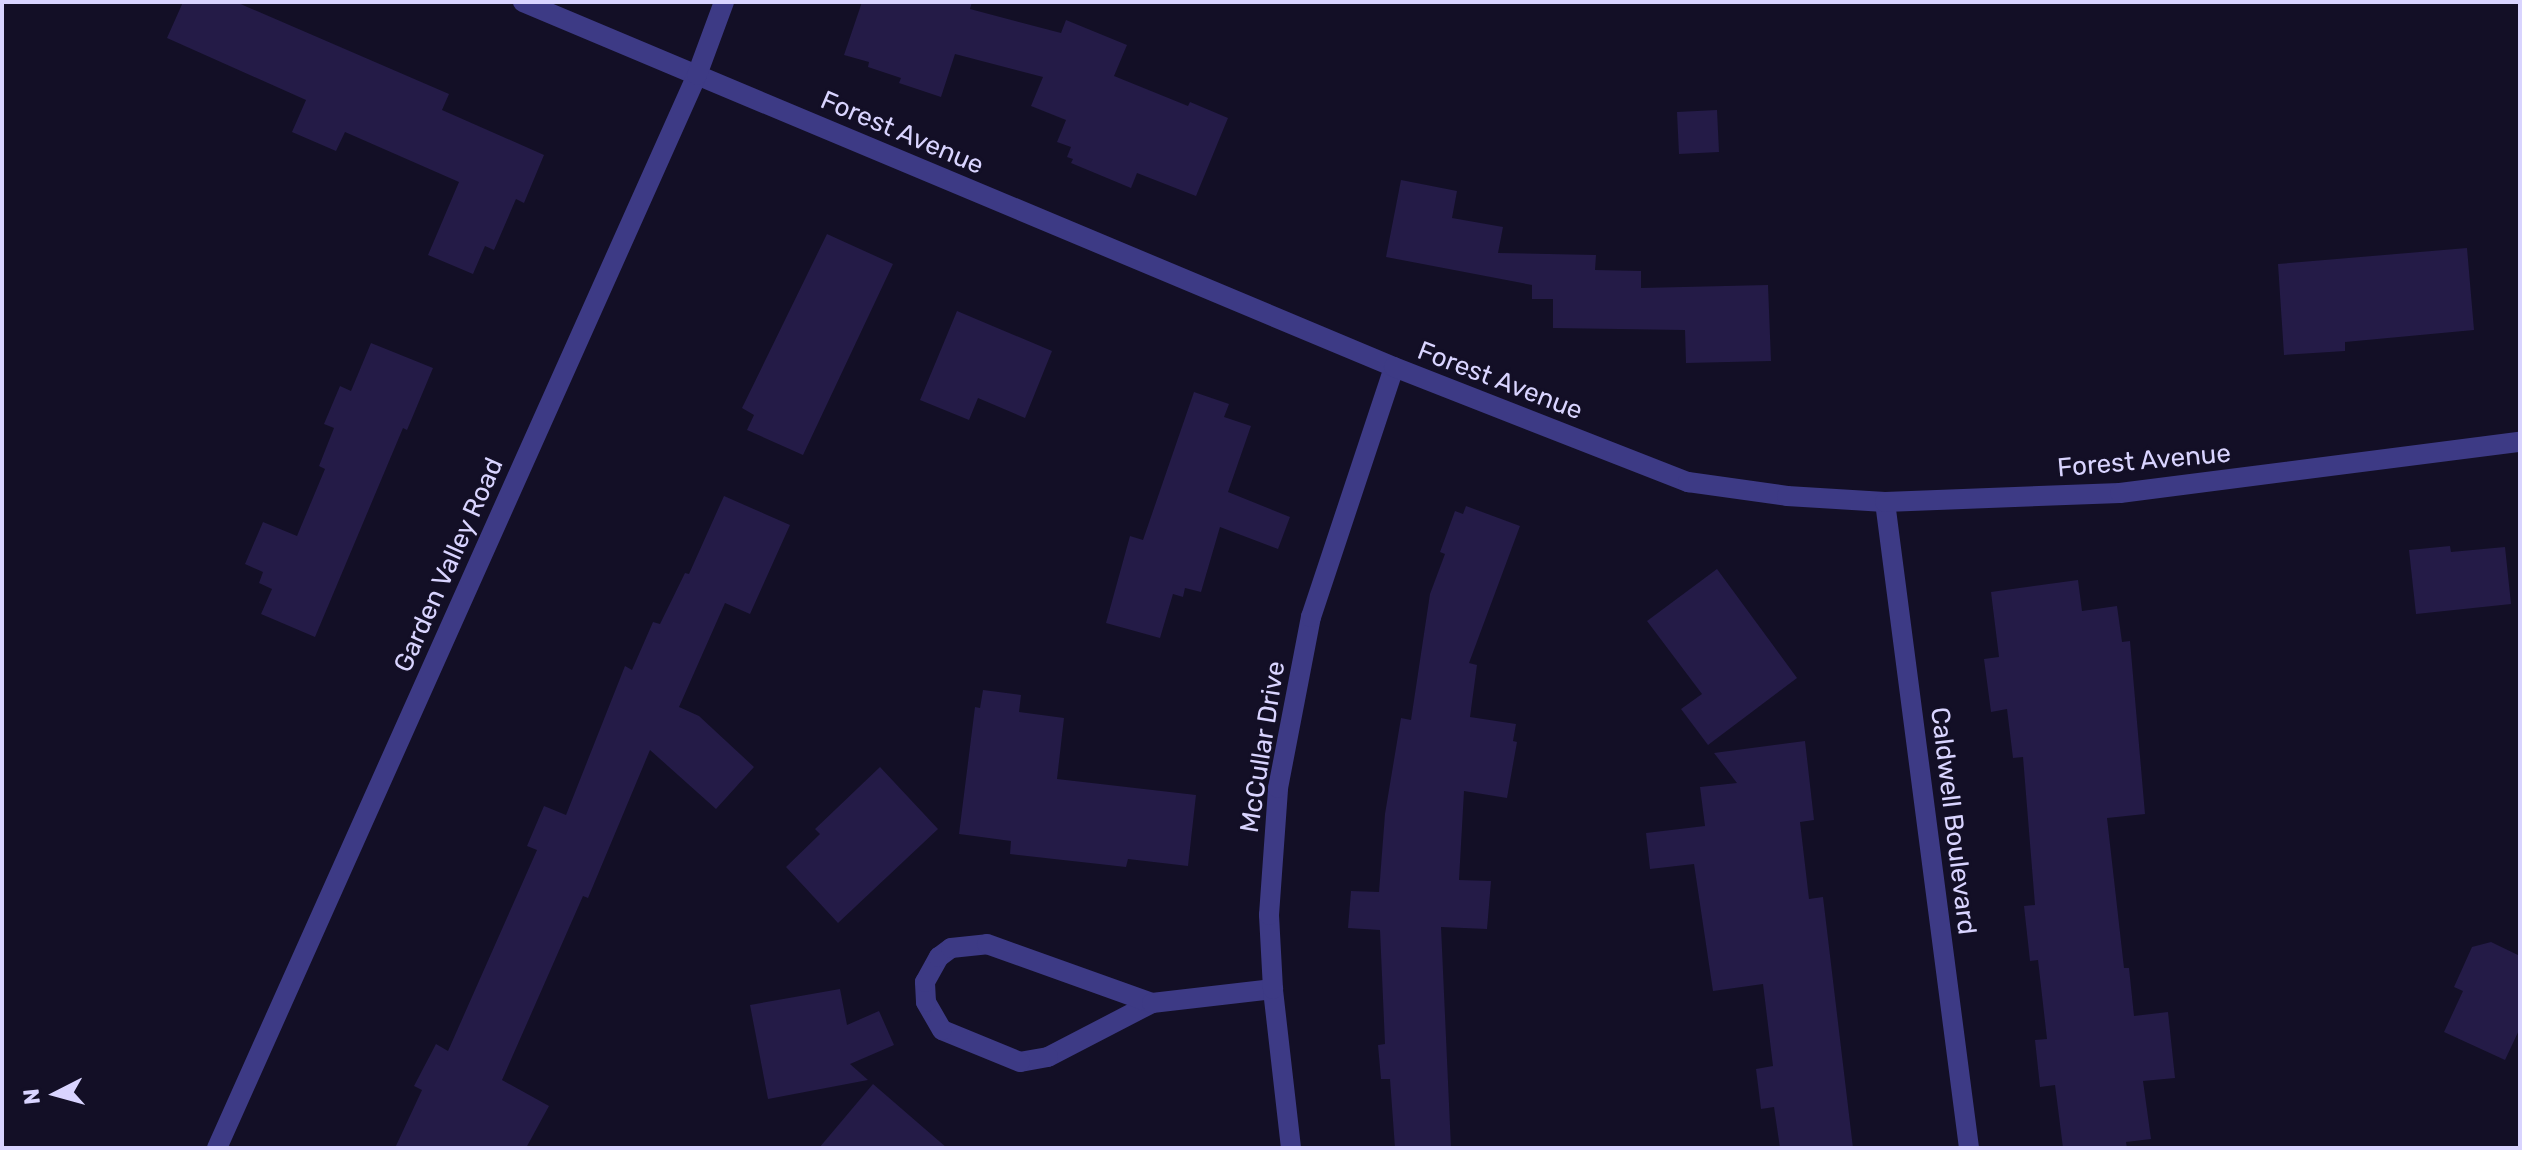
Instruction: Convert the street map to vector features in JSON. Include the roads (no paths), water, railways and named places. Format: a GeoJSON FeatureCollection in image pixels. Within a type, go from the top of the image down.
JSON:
{"type":"FeatureCollection","features":[{"type":"Feature","properties":{"kind":"street","name":"Forest Avenue"},"geometry":{"type":"LineString","coordinates":[[523,2],[1394,367],[1688,482],[1787,496],[1885,502],[2120,493],[2520,442]]}},
{"type":"Feature","properties":{"kind":"street","name":"Garden Valley Road"},"geometry":{"type":"LineString","coordinates":[[217,1148],[697,75],[724,2]]}},
{"type":"Feature","properties":{"kind":"street","name":"McCullar Drive"},"geometry":{"type":"LineString","coordinates":[[1291,1148],[1273,989],[1269,915],[1278,788],[1311,617],[1394,367]]}},
{"type":"Feature","properties":{"kind":"street","name":"Caldwell Boulevard"},"geometry":{"type":"LineString","coordinates":[[1885,502],[1969,1148]]}},
{"type":"Feature","properties":{"kind":"street"},"geometry":{"type":"LineString","coordinates":[[1152,1003],[987,944],[951,948],[939,957],[925,982],[926,1002],[942,1030],[1020,1062],[1048,1057],[1152,1003],[1273,989]]}}]}
